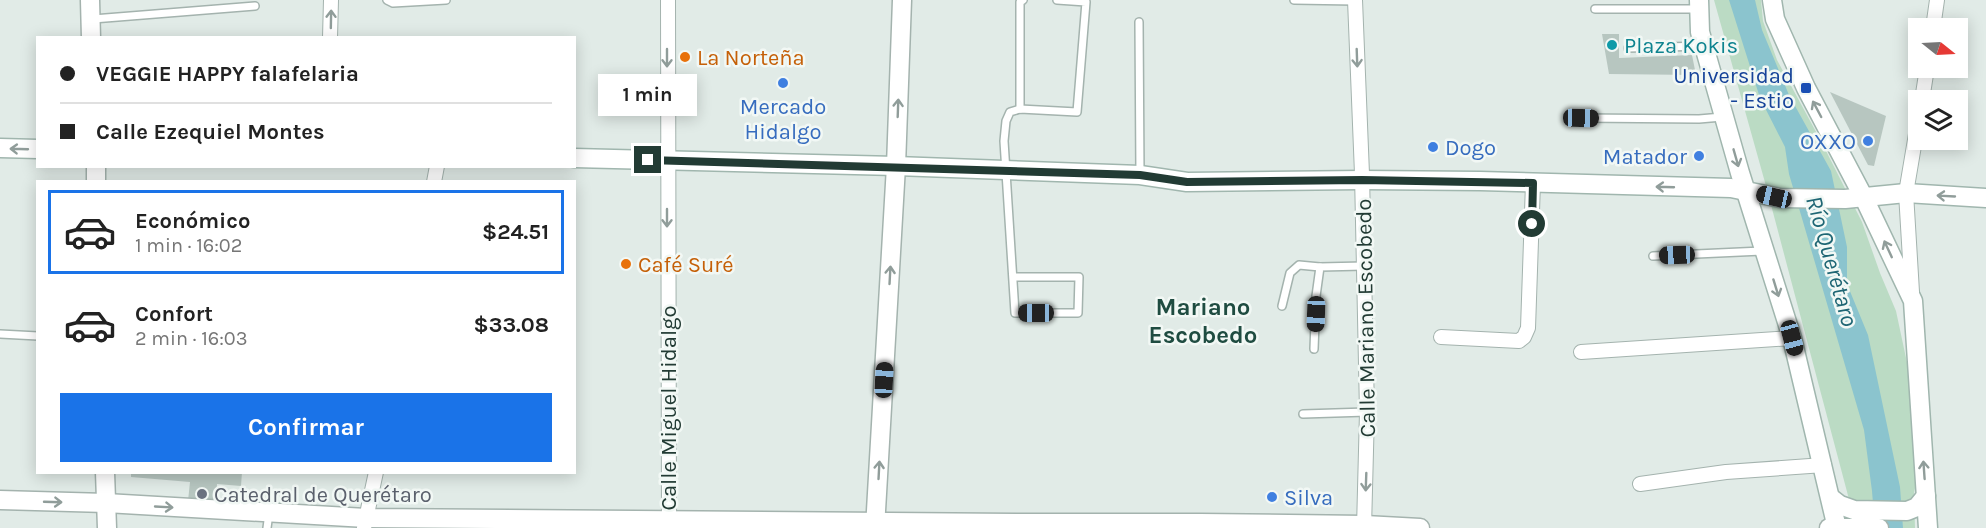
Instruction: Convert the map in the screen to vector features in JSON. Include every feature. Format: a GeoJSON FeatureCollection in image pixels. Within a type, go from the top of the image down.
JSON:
{"type":"FeatureCollection","features":[{"type":"Feature","properties":{"kind":"main road"},"geometry":{"type":"LineString","coordinates":[[90,0],[91,36]]}},
{"type":"Feature","properties":{"kind":"main road"},"geometry":{"type":"LineString","coordinates":[[875,525],[896,166],[902,0]]}},
{"type":"Feature","properties":{"kind":"main road"},"geometry":{"type":"LineString","coordinates":[[1772,0],[1775,20],[1806,88],[1864,198],[1913,301],[1928,528]]}},
{"type":"Feature","properties":{"kind":"main road"},"geometry":{"type":"LineString","coordinates":[[1699,5],[1700,32],[1746,192],[1792,338],[1824,465],[1837,528]]}},
{"type":"Feature","properties":{"kind":"main road"},"geometry":{"type":"LineString","coordinates":[[0,148],[36,149]]}},
{"type":"Feature","properties":{"kind":"main road"},"geometry":{"type":"LineString","coordinates":[[576,158],[1140,175],[1187,182],[1362,180],[1533,183],[1724,188],[1780,198],[1845,199],[1906,193],[1986,198]]}},
{"type":"Feature","properties":{"kind":"main road"},"geometry":{"type":"LineString","coordinates":[[105,474],[107,528]]}},
{"type":"Feature","properties":{"kind":"main road"},"geometry":{"type":"LineString","coordinates":[[1829,528],[1837,528],[1860,519],[1907,511],[1917,507],[1926,496]]}},
{"type":"Feature","properties":{"kind":"main road"},"geometry":{"type":"LineString","coordinates":[[1831,498],[1860,519],[1879,528]]}},
{"type":"Feature","properties":{"kind":"main road"},"geometry":{"type":"LineString","coordinates":[[0,500],[106,503],[268,520],[365,523],[1420,528]]}},
{"type":"Feature","properties":{"kind":"street"},"geometry":{"type":"LineString","coordinates":[[330,36],[331,0]]}},
{"type":"Feature","properties":{"kind":"street","name":"Calle Miguel Hidalgo"},"geometry":{"type":"LineString","coordinates":[[668,0],[669,524]]}},
{"type":"Feature","properties":{"kind":"street","name":"Calle Mariano Escobedo"},"geometry":{"type":"LineString","coordinates":[[1355,0],[1367,412],[1364,526]]}},
{"type":"Feature","properties":{"kind":"street"},"geometry":{"type":"LineString","coordinates":[[1934,18],[1937,0]]}},
{"type":"Feature","properties":{"kind":"street"},"geometry":{"type":"LineString","coordinates":[[1913,150],[1906,193],[1913,301]]}},
{"type":"Feature","properties":{"kind":"street"},"geometry":{"type":"LineString","coordinates":[[1442,337],[1519,341],[1524,337],[1528,328],[1533,183]]}},
{"type":"Feature","properties":{"kind":"street"},"geometry":{"type":"LineString","coordinates":[[1581,352],[1792,338]]}},
{"type":"Feature","properties":{"kind":"street"},"geometry":{"type":"LineString","coordinates":[[1640,484],[1726,472],[1824,465]]}},
{"type":"Feature","properties":{"kind":"street"},"geometry":{"type":"LineString","coordinates":[[365,523],[376,474]]}},
{"type":"Feature","properties":{"kind":"lane"},"geometry":{"type":"LineString","coordinates":[[387,0],[393,3],[446,0]]}},
{"type":"Feature","properties":{"kind":"lane"},"geometry":{"type":"LineString","coordinates":[[1020,109],[1020,2],[1023,0]]}},
{"type":"Feature","properties":{"kind":"lane"},"geometry":{"type":"LineString","coordinates":[[1013,277],[1079,277],[1078,313],[1015,313],[1006,171],[1006,121],[1010,112],[1020,109],[1077,112],[1086,2],[1057,0]]}},
{"type":"Feature","properties":{"kind":"lane"},"geometry":{"type":"LineString","coordinates":[[1294,0],[1355,0]]}},
{"type":"Feature","properties":{"kind":"lane"},"geometry":{"type":"LineString","coordinates":[[1595,9],[1699,5]]}},
{"type":"Feature","properties":{"kind":"lane"},"geometry":{"type":"LineString","coordinates":[[91,19],[255,6]]}},
{"type":"Feature","properties":{"kind":"lane"},"geometry":{"type":"LineString","coordinates":[[1139,22],[1140,175]]}},
{"type":"Feature","properties":{"kind":"lane"},"geometry":{"type":"LineString","coordinates":[[1628,48],[1704,46]]}},
{"type":"Feature","properties":{"kind":"lane"},"geometry":{"type":"LineString","coordinates":[[1581,118],[1699,119],[1724,117]]}},
{"type":"Feature","properties":{"kind":"lane"},"geometry":{"type":"LineString","coordinates":[[1653,256],[1765,251]]}},
{"type":"Feature","properties":{"kind":"lane"},"geometry":{"type":"LineString","coordinates":[[1282,306],[1290,273],[1299,265],[1364,266]]}},
{"type":"Feature","properties":{"kind":"lane"},"geometry":{"type":"LineString","coordinates":[[1314,350],[1316,296],[1320,267]]}},
{"type":"Feature","properties":{"kind":"lane"},"geometry":{"type":"LineString","coordinates":[[0,334],[36,336]]}},
{"type":"Feature","properties":{"kind":"lane"},"geometry":{"type":"LineString","coordinates":[[1303,414],[1367,412]]}},
{"type":"Feature","properties":{"kind":"green space"},"geometry":{"type":"Polygon","coordinates":[[[1714,0],[1761,0],[1763,21],[1777,60],[1862,222],[1896,311],[1909,372],[1920,465],[1914,493],[1915,528],[1852,528],[1850,503],[1714,0]]]}},
{"type":"Feature","properties":{"kind":"water","name":"Río Querétaro"},"geometry":{"type":"Polygon","coordinates":[[[1729,0],[1755,0],[1762,30],[1789,95],[1831,171],[1847,247],[1847,284],[1868,335],[1900,487],[1903,528],[1875,528],[1864,430],[1789,174],[1785,147],[1760,98],[1729,0]]]}},
{"type":"Feature","properties":{"kind":"building","name":"Plaza Kokis"},"geometry":{"type":"Polygon","coordinates":[[[1602,34],[1619,34],[1619,58],[1692,55],[1696,75],[1609,74],[1602,34]]]}},
{"type":"Feature","properties":{"kind":"building","name":"OXXO"},"geometry":{"type":"Polygon","coordinates":[[[1830,92],[1886,116],[1874,166],[1868,165],[1830,92]]]}},
{"type":"Feature","properties":{"kind":"building","name":"Catedral de Querétaro"},"geometry":{"type":"Polygon","coordinates":[[[131,474],[242,474],[241,486],[217,484],[216,503],[188,501],[190,482],[131,477],[131,474]]]}},
{"type":"Feature","properties":{"kind":"place","name":"Plaza Kokis"},"geometry":{"type":"Point","coordinates":[1612,45]}},
{"type":"Feature","properties":{"kind":"place","name":"La Norteña"},"geometry":{"type":"Point","coordinates":[685,57]}},
{"type":"Feature","properties":{"kind":"place","name":"Mercado Hidalgo"},"geometry":{"type":"Point","coordinates":[783,83]}},
{"type":"Feature","properties":{"kind":"place","name":"Universidad - Estio"},"geometry":{"type":"Point","coordinates":[1806,88]}},
{"type":"Feature","properties":{"kind":"place","name":"OXXO"},"geometry":{"type":"Point","coordinates":[1868,141]}},
{"type":"Feature","properties":{"kind":"place","name":"Dogo"},"geometry":{"type":"Point","coordinates":[1433,147]}},
{"type":"Feature","properties":{"kind":"place","name":"Matador"},"geometry":{"type":"Point","coordinates":[1699,156]}},
{"type":"Feature","properties":{"kind":"place","name":"Café Suré"},"geometry":{"type":"Point","coordinates":[626,264]}},
{"type":"Feature","properties":{"kind":"place","name":"Catedral de Querétaro"},"geometry":{"type":"Point","coordinates":[202,494]}},
{"type":"Feature","properties":{"kind":"place","name":"Silva"},"geometry":{"type":"Point","coordinates":[1272,497]}},
{"type":"Feature","properties":{"kind":"district","name":"Mariano Escobedo"},"geometry":{"type":"Point","coordinates":[1203,321]}},
{"type":"Feature","properties":{"kind":"route"},"geometry":{"type":"LineString","coordinates":[[648,160],[873,165],[1140,175],[1187,182],[1362,180],[1533,183],[1532,224]]}}]}
